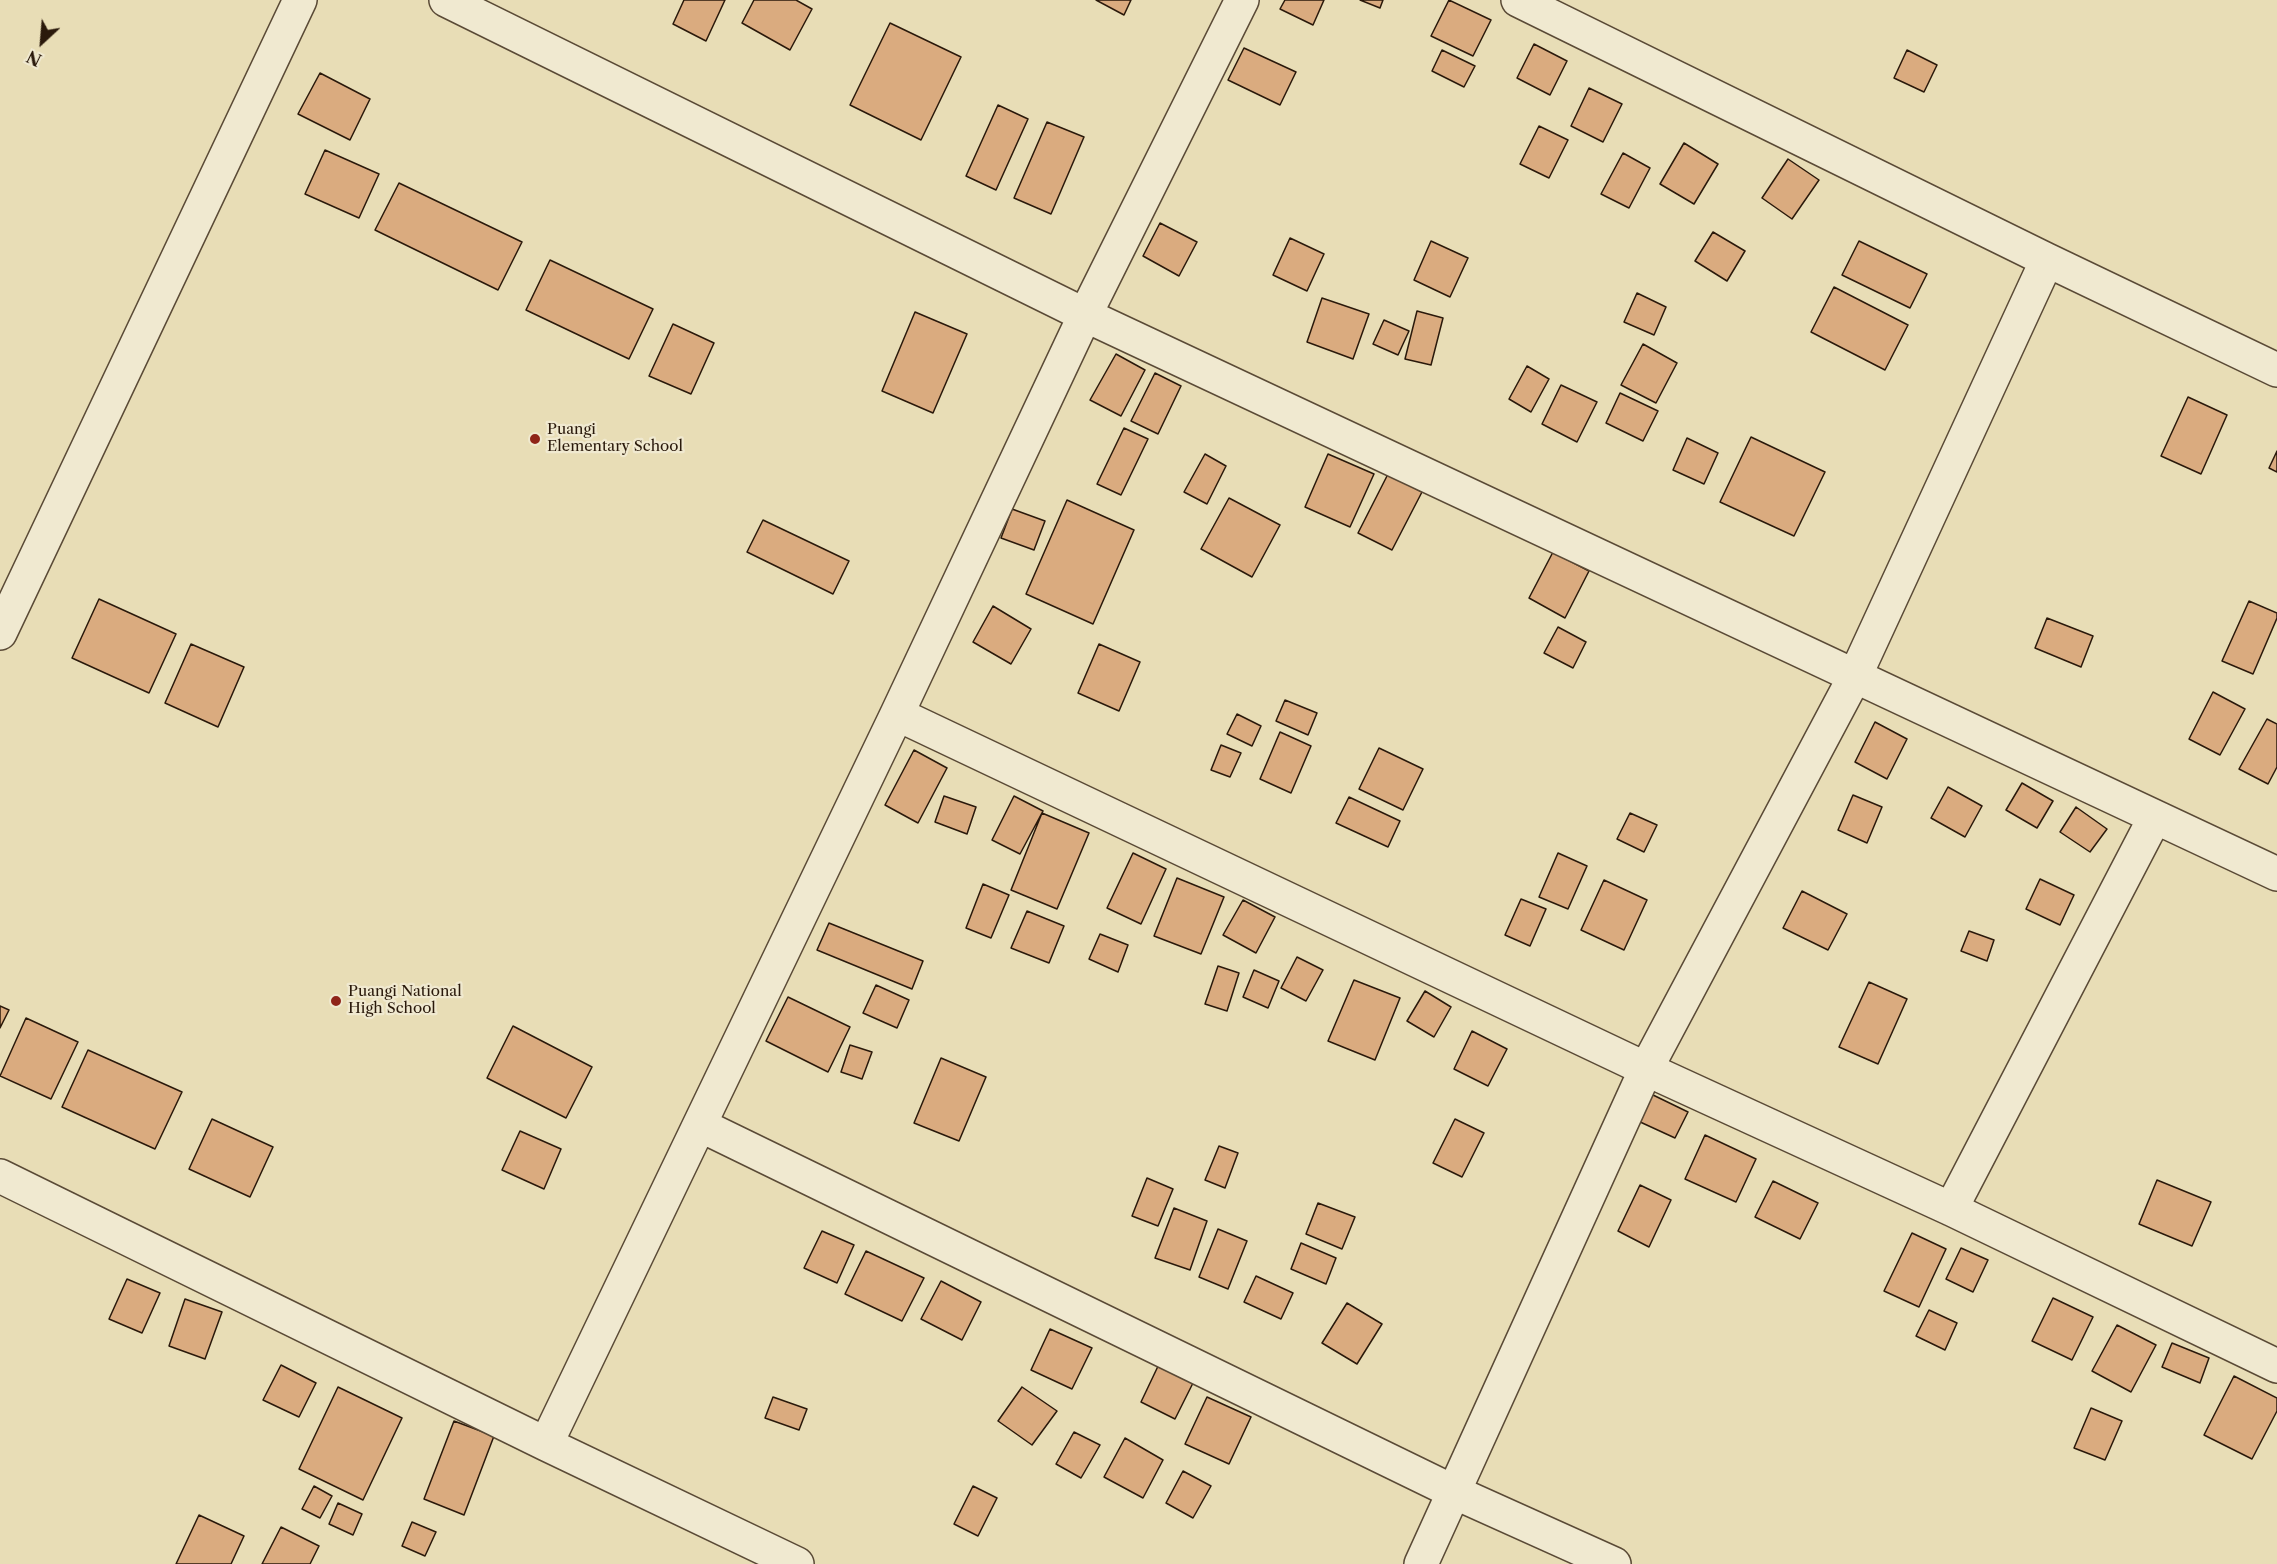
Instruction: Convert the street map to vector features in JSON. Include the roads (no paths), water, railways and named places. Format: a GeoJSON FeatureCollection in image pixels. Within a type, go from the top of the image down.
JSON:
{"type":"FeatureCollection","features":[{"type":"Feature","properties":{"kind":"street"},"geometry":{"type":"LineString","coordinates":[[0,633],[300,0]]}},
{"type":"Feature","properties":{"kind":"street"},"geometry":{"type":"LineString","coordinates":[[446,0],[1085,315],[2277,874]]}},
{"type":"Feature","properties":{"kind":"street"},"geometry":{"type":"LineString","coordinates":[[546,1444],[897,714],[1085,315],[1242,0]]}},
{"type":"Feature","properties":{"kind":"street"},"geometry":{"type":"LineString","coordinates":[[1518,0],[2047,260],[2277,370]]}},
{"type":"Feature","properties":{"kind":"street"},"geometry":{"type":"LineString","coordinates":[[1421,1564],[1646,1069],[1855,676],[2047,260]]}},
{"type":"Feature","properties":{"kind":"street"},"geometry":{"type":"LineString","coordinates":[[897,714],[1646,1069],[1951,1209],[2277,1366]]}},
{"type":"Feature","properties":{"kind":"street"},"geometry":{"type":"LineString","coordinates":[[1951,1209],[2155,817]]}},
{"type":"Feature","properties":{"kind":"street"},"geometry":{"type":"LineString","coordinates":[[700,1125],[1454,1492],[1614,1564]]}},
{"type":"Feature","properties":{"kind":"street"},"geometry":{"type":"LineString","coordinates":[[0,1176],[546,1444],[797,1564]]}},
{"type":"Feature","properties":{"kind":"place","name":"Puangi Elementary School"},"geometry":{"type":"Point","coordinates":[535,439]}},
{"type":"Feature","properties":{"kind":"place","name":"Puangi National High School"},"geometry":{"type":"Point","coordinates":[336,1001]}}]}
